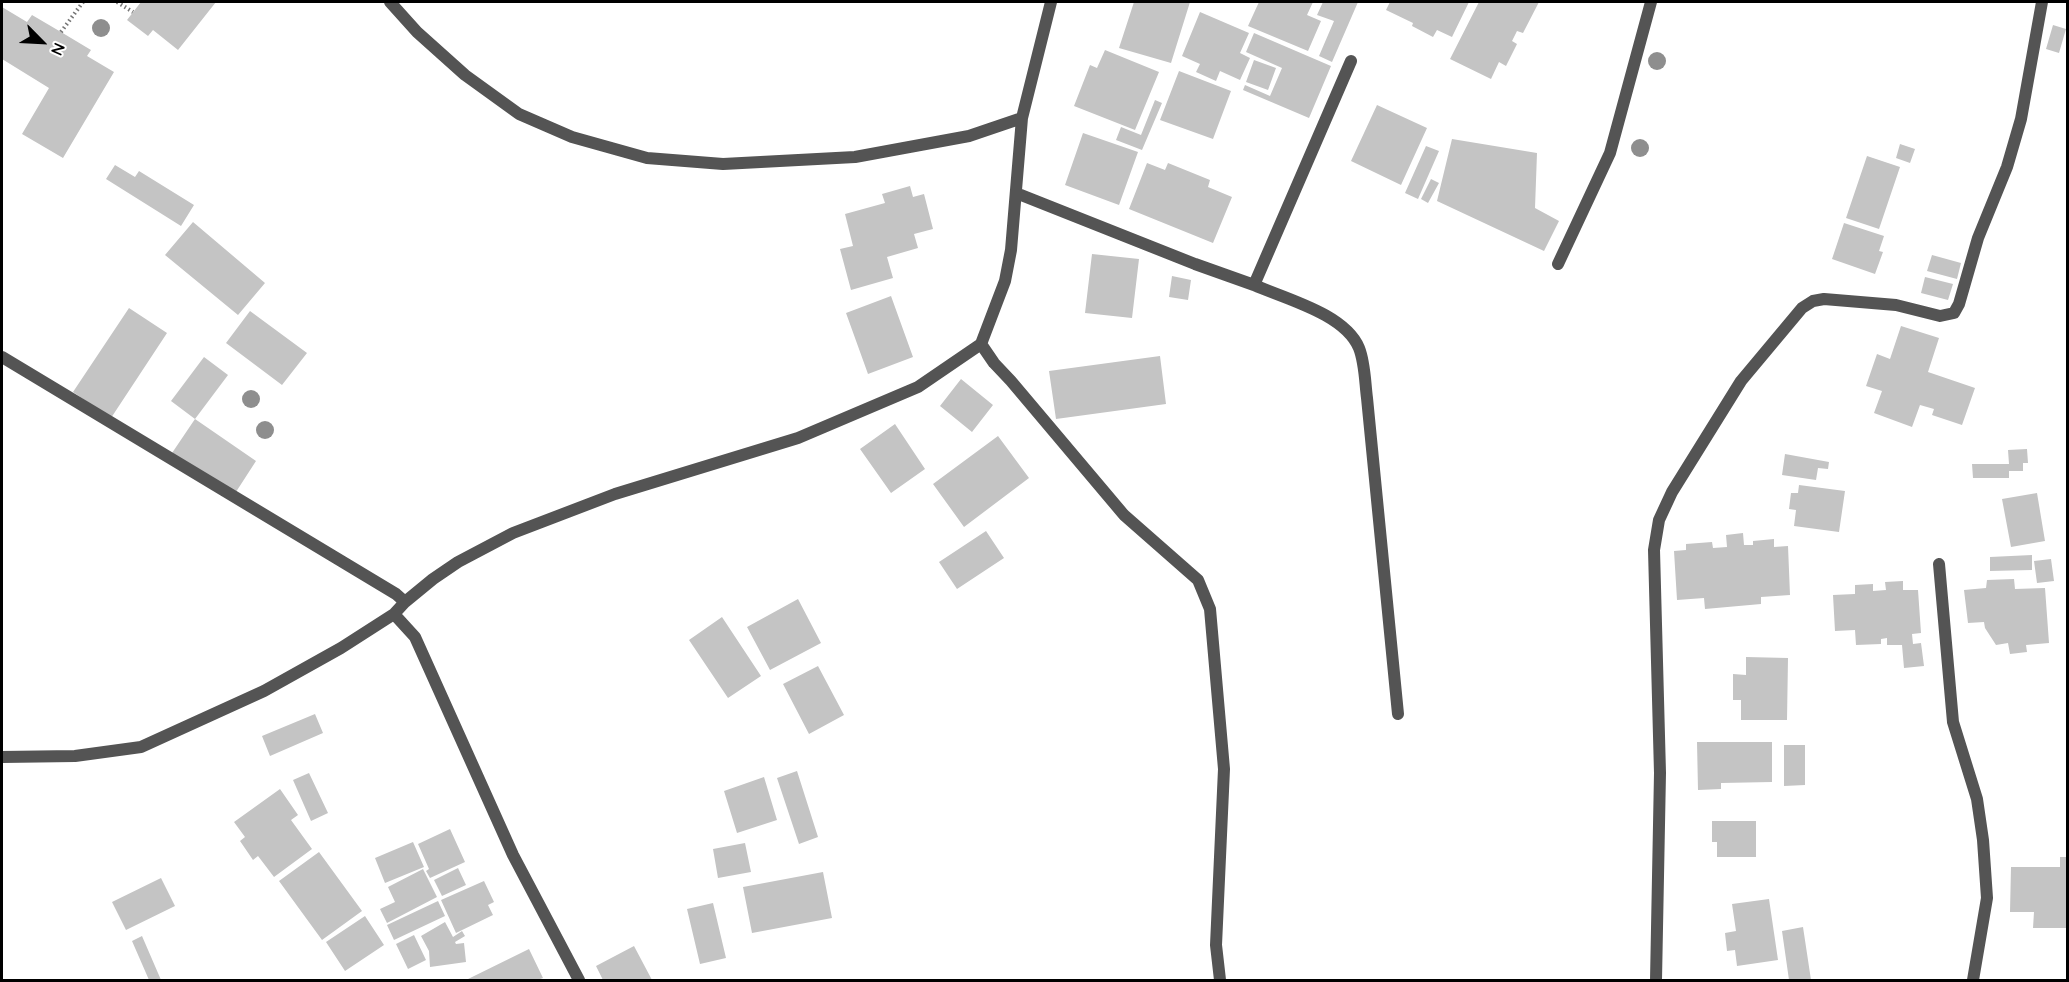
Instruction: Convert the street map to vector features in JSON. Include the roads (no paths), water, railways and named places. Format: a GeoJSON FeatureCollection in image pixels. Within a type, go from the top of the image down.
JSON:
{"type":"FeatureCollection","features":[{"type":"Feature","properties":{"kind":"street"},"geometry":{"type":"LineString","coordinates":[[390,2],[417,32],[465,75],[519,114],[572,136],[647,158],[723,164],[855,157],[969,136],[1022,118]]}},
{"type":"Feature","properties":{"kind":"street"},"geometry":{"type":"LineString","coordinates":[[2,757],[75,756],[141,747],[264,691],[341,648],[394,614],[405,602],[458,562],[513,533],[615,494],[798,438],[918,387],[981,344],[1005,281],[1011,250],[1022,118],[1051,2]]}},
{"type":"Feature","properties":{"kind":"street"},"geometry":{"type":"LineString","coordinates":[[1558,264],[1610,153],[1651,2]]}},
{"type":"Feature","properties":{"kind":"street"},"geometry":{"type":"LineString","coordinates":[[1656,981],[1660,774],[1654,550],[1659,520],[1672,492],[1741,381],[1802,308],[1813,301],[1824,299],[1896,305],[1940,316],[1954,313],[1959,304],[1978,238],[2007,167],[2021,119],[2042,2]]}},
{"type":"Feature","properties":{"kind":"street"},"geometry":{"type":"LineString","coordinates":[[1254,285],[1351,61]]}},
{"type":"Feature","properties":{"kind":"street"},"geometry":{"type":"LineString","coordinates":[[1016,193],[1254,285],[1319,313],[1344,327],[1351,335],[1360,350],[1367,398],[1398,714]]}},
{"type":"Feature","properties":{"kind":"street"},"geometry":{"type":"LineString","coordinates":[[981,344],[994,363],[1124,515],[1198,580],[1210,609],[1224,769],[1216,945],[1220,981]]}},
{"type":"Feature","properties":{"kind":"street"},"geometry":{"type":"LineString","coordinates":[[2,357],[396,594],[405,602]]}},
{"type":"Feature","properties":{"kind":"street"},"geometry":{"type":"LineString","coordinates":[[1940,564],[1953,722],[1977,799],[1983,840],[1987,898],[1972,981]]}},
{"type":"Feature","properties":{"kind":"street"},"geometry":{"type":"LineString","coordinates":[[394,614],[415,637],[513,855],[579,981]]}}]}
